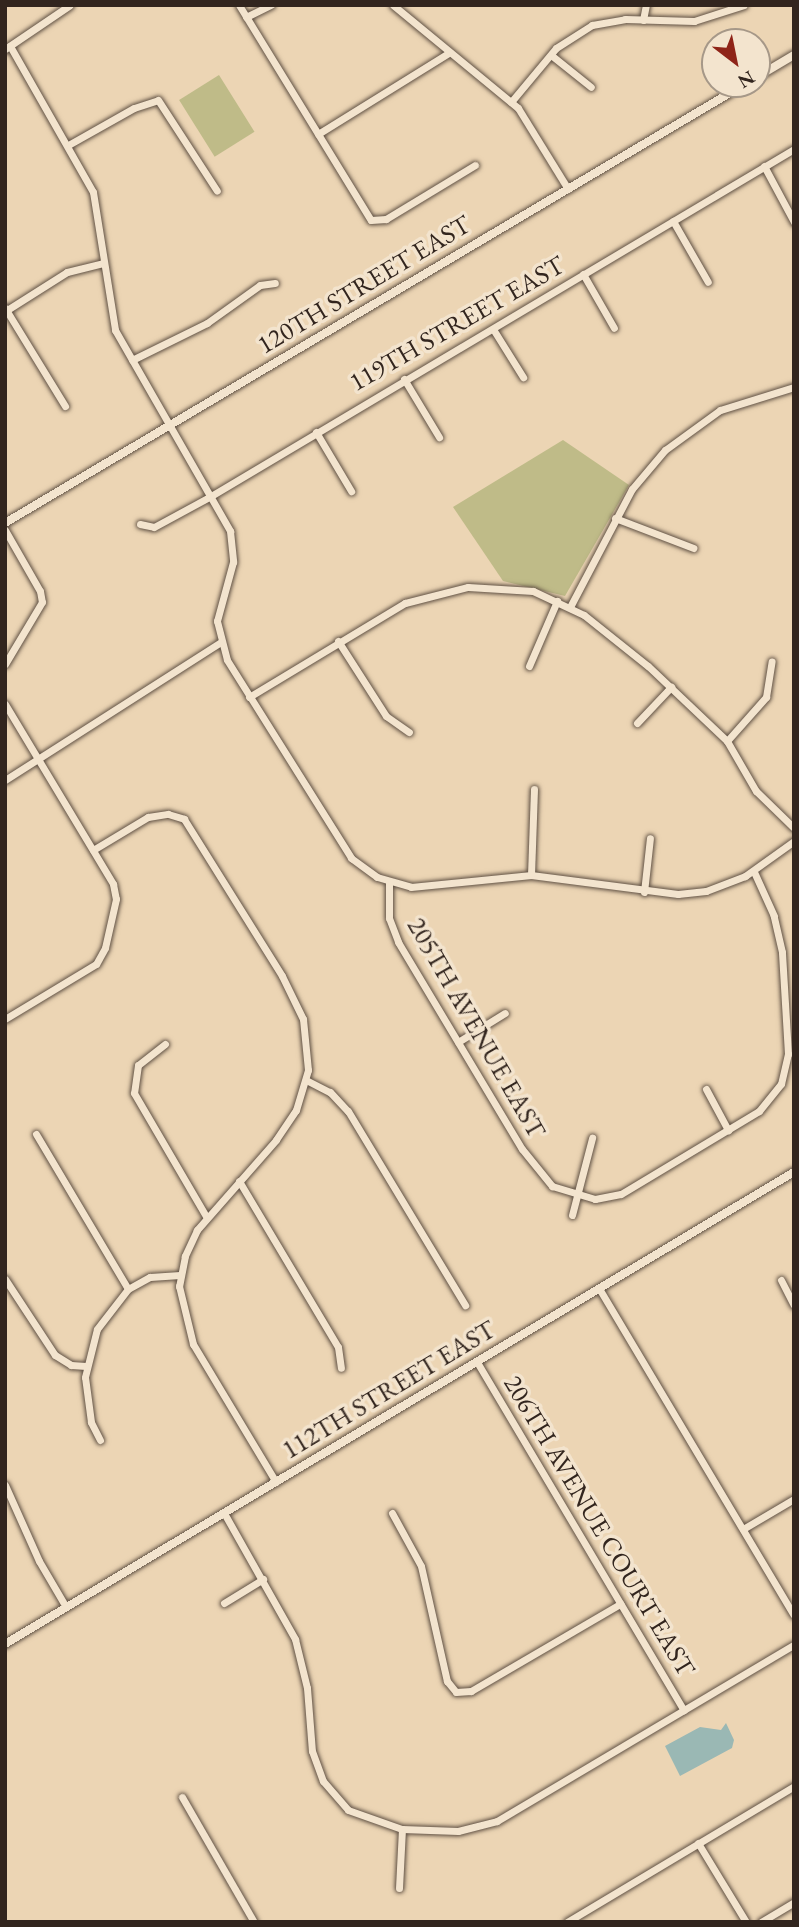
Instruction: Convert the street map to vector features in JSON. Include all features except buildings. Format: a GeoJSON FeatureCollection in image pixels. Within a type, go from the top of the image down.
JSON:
{"type":"FeatureCollection","features":[{"type":"Feature","properties":{"kind":"street"},"geometry":{"type":"LineString","coordinates":[[70,5],[8,48],[69,144],[93,192],[112,321],[132,360],[227,521],[233,543],[230,574],[218,606],[221,642],[249,697],[337,842],[366,870],[389,882],[423,888],[531,875],[643,892],[706,891],[754,872],[794,841]]}},
{"type":"Feature","properties":{"kind":"street"},"geometry":{"type":"LineString","coordinates":[[239,5],[365,214],[375,222],[475,165]]}},
{"type":"Feature","properties":{"kind":"street"},"geometry":{"type":"LineString","coordinates":[[246,17],[271,5]]}},
{"type":"Feature","properties":{"kind":"street"},"geometry":{"type":"LineString","coordinates":[[393,5],[511,102],[537,134],[568,189]]}},
{"type":"Feature","properties":{"kind":"street"},"geometry":{"type":"LineString","coordinates":[[643,20],[646,5]]}},
{"type":"Feature","properties":{"kind":"street"},"geometry":{"type":"LineString","coordinates":[[511,102],[551,55],[592,25],[643,20],[694,21],[744,5]]}},
{"type":"Feature","properties":{"kind":"street"},"geometry":{"type":"LineString","coordinates":[[318,134],[450,52]]}},
{"type":"Feature","properties":{"kind":"street"},"geometry":{"type":"LineString","coordinates":[[551,55],[592,87]]}},
{"type":"Feature","properties":{"kind":"street"},"geometry":{"type":"LineString","coordinates":[[771,69],[794,55]]}},
{"type":"Feature","properties":{"kind":"street","name":"120TH STREET EAST"},"geometry":{"type":"LineString","coordinates":[[5,523],[721,98]]}},
{"type":"Feature","properties":{"kind":"street"},"geometry":{"type":"LineString","coordinates":[[69,144],[156,100],[165,107],[217,191]]}},
{"type":"Feature","properties":{"kind":"street","name":"119TH STREET EAST"},"geometry":{"type":"LineString","coordinates":[[140,524],[153,527],[211,496],[794,149]]}},
{"type":"Feature","properties":{"kind":"street"},"geometry":{"type":"LineString","coordinates":[[764,166],[794,222]]}},
{"type":"Feature","properties":{"kind":"street"},"geometry":{"type":"LineString","coordinates":[[673,221],[708,282]]}},
{"type":"Feature","properties":{"kind":"street"},"geometry":{"type":"LineString","coordinates":[[65,406],[6,309],[66,272],[103,263]]}},
{"type":"Feature","properties":{"kind":"street"},"geometry":{"type":"LineString","coordinates":[[583,274],[614,328]]}},
{"type":"Feature","properties":{"kind":"street"},"geometry":{"type":"LineString","coordinates":[[132,360],[207,324],[260,285],[275,283]]}},
{"type":"Feature","properties":{"kind":"street"},"geometry":{"type":"LineString","coordinates":[[493,329],[523,377]]}},
{"type":"Feature","properties":{"kind":"street"},"geometry":{"type":"LineString","coordinates":[[404,379],[439,437]]}},
{"type":"Feature","properties":{"kind":"street"},"geometry":{"type":"LineString","coordinates":[[570,607],[615,518],[645,472],[687,431],[730,406],[794,387]]}},
{"type":"Feature","properties":{"kind":"street"},"geometry":{"type":"LineString","coordinates":[[316,432],[351,491]]}},
{"type":"Feature","properties":{"kind":"street"},"geometry":{"type":"LineString","coordinates":[[615,518],[693,548]]}},
{"type":"Feature","properties":{"kind":"street"},"geometry":{"type":"LineString","coordinates":[[5,530],[40,591],[42,603],[6,660]]}},
{"type":"Feature","properties":{"kind":"street"},"geometry":{"type":"LineString","coordinates":[[249,697],[391,609],[452,589],[507,586],[570,607],[610,634],[727,741],[757,791],[794,828]]}},
{"type":"Feature","properties":{"kind":"street"},"geometry":{"type":"LineString","coordinates":[[529,666],[557,601]]}},
{"type":"Feature","properties":{"kind":"street"},"geometry":{"type":"LineString","coordinates":[[338,640],[386,716],[409,732]]}},
{"type":"Feature","properties":{"kind":"street"},"geometry":{"type":"LineString","coordinates":[[5,780],[221,642]]}},
{"type":"Feature","properties":{"kind":"street"},"geometry":{"type":"LineString","coordinates":[[727,741],[766,697],[772,661]]}},
{"type":"Feature","properties":{"kind":"street"},"geometry":{"type":"LineString","coordinates":[[638,723],[671,687]]}},
{"type":"Feature","properties":{"kind":"street"},"geometry":{"type":"LineString","coordinates":[[5,704],[93,850],[116,899],[102,956],[5,1019]]}},
{"type":"Feature","properties":{"kind":"street"},"geometry":{"type":"LineString","coordinates":[[531,875],[534,789]]}},
{"type":"Feature","properties":{"kind":"street"},"geometry":{"type":"LineString","coordinates":[[93,850],[148,817],[176,816],[192,827],[299,1008],[307,1035],[306,1080],[291,1120],[206,1216],[190,1243],[180,1275],[180,1303],[193,1344],[276,1482]]}},
{"type":"Feature","properties":{"kind":"street"},"geometry":{"type":"LineString","coordinates":[[643,892],[650,838]]}},
{"type":"Feature","properties":{"kind":"street"},"geometry":{"type":"LineString","coordinates":[[577,1197],[595,1199],[621,1194],[728,1130],[772,1098],[791,1055],[782,952],[774,916],[754,872]]}},
{"type":"Feature","properties":{"kind":"street","name":"205TH AVENUE EAST"},"geometry":{"type":"LineString","coordinates":[[389,882],[389,918],[398,942],[545,1181],[577,1197]]}},
{"type":"Feature","properties":{"kind":"street"},"geometry":{"type":"LineString","coordinates":[[458,1042],[505,1013]]}},
{"type":"Feature","properties":{"kind":"street"},"geometry":{"type":"LineString","coordinates":[[165,1044],[138,1065],[134,1093],[206,1216]]}},
{"type":"Feature","properties":{"kind":"street"},"geometry":{"type":"LineString","coordinates":[[306,1080],[330,1092],[348,1111],[465,1305]]}},
{"type":"Feature","properties":{"kind":"street"},"geometry":{"type":"LineString","coordinates":[[706,1089],[728,1130]]}},
{"type":"Feature","properties":{"kind":"street"},"geometry":{"type":"LineString","coordinates":[[36,1134],[128,1289]]}},
{"type":"Feature","properties":{"kind":"street"},"geometry":{"type":"LineString","coordinates":[[572,1215],[592,1138]]}},
{"type":"Feature","properties":{"kind":"street","name":"112TH STREET EAST"},"geometry":{"type":"LineString","coordinates":[[5,1644],[794,1172]]}},
{"type":"Feature","properties":{"kind":"street"},"geometry":{"type":"LineString","coordinates":[[239,1181],[338,1347],[341,1368]]}},
{"type":"Feature","properties":{"kind":"street"},"geometry":{"type":"LineString","coordinates":[[100,1440],[90,1415],[86,1366],[97,1329],[128,1289],[150,1277],[180,1275]]}},
{"type":"Feature","properties":{"kind":"street"},"geometry":{"type":"LineString","coordinates":[[5,1279],[55,1355],[71,1365],[86,1366]]}},
{"type":"Feature","properties":{"kind":"street"},"geometry":{"type":"LineString","coordinates":[[781,1280],[794,1305]]}},
{"type":"Feature","properties":{"kind":"street"},"geometry":{"type":"LineString","coordinates":[[600,1290],[794,1615]]}},
{"type":"Feature","properties":{"kind":"street","name":"206TH AVENUE COURT EAST"},"geometry":{"type":"LineString","coordinates":[[477,1362],[684,1710]]}},
{"type":"Feature","properties":{"kind":"street"},"geometry":{"type":"LineString","coordinates":[[5,1485],[39,1561],[66,1608]]}},
{"type":"Feature","properties":{"kind":"street"},"geometry":{"type":"LineString","coordinates":[[743,1529],[794,1499]]}},
{"type":"Feature","properties":{"kind":"street"},"geometry":{"type":"LineString","coordinates":[[224,1513],[295,1639],[307,1688],[312,1751],[323,1780],[348,1810],[402,1829],[458,1831],[497,1821],[794,1645]]}},
{"type":"Feature","properties":{"kind":"street"},"geometry":{"type":"LineString","coordinates":[[392,1513],[421,1566],[447,1681],[453,1690],[471,1691],[620,1604]]}},
{"type":"Feature","properties":{"kind":"street"},"geometry":{"type":"LineString","coordinates":[[225,1603],[262,1579]]}},
{"type":"Feature","properties":{"kind":"street"},"geometry":{"type":"LineString","coordinates":[[567,1922],[794,1786]]}},
{"type":"Feature","properties":{"kind":"street"},"geometry":{"type":"LineString","coordinates":[[182,1797],[254,1922]]}},
{"type":"Feature","properties":{"kind":"street"},"geometry":{"type":"LineString","coordinates":[[399,1888],[402,1829]]}},
{"type":"Feature","properties":{"kind":"street"},"geometry":{"type":"LineString","coordinates":[[698,1843],[746,1922]]}},
{"type":"Feature","properties":{"kind":"street"},"geometry":{"type":"LineString","coordinates":[[761,1922],[794,1902]]}},
{"type":"Feature","properties":{"kind":"shaded area"},"geometry":{"type":"Polygon","coordinates":[[[219,75],[255,132],[215,157],[179,100],[219,75]]]}},
{"type":"Feature","properties":{"kind":"shaded area"},"geometry":{"type":"Polygon","coordinates":[[[563,440],[629,485],[565,596],[503,581],[453,507],[563,440]]]}},
{"type":"Feature","properties":{"kind":"water"},"geometry":{"type":"Polygon","coordinates":[[[726,1723],[734,1740],[732,1748],[680,1776],[665,1746],[700,1727],[721,1730],[726,1723]]]}}]}
